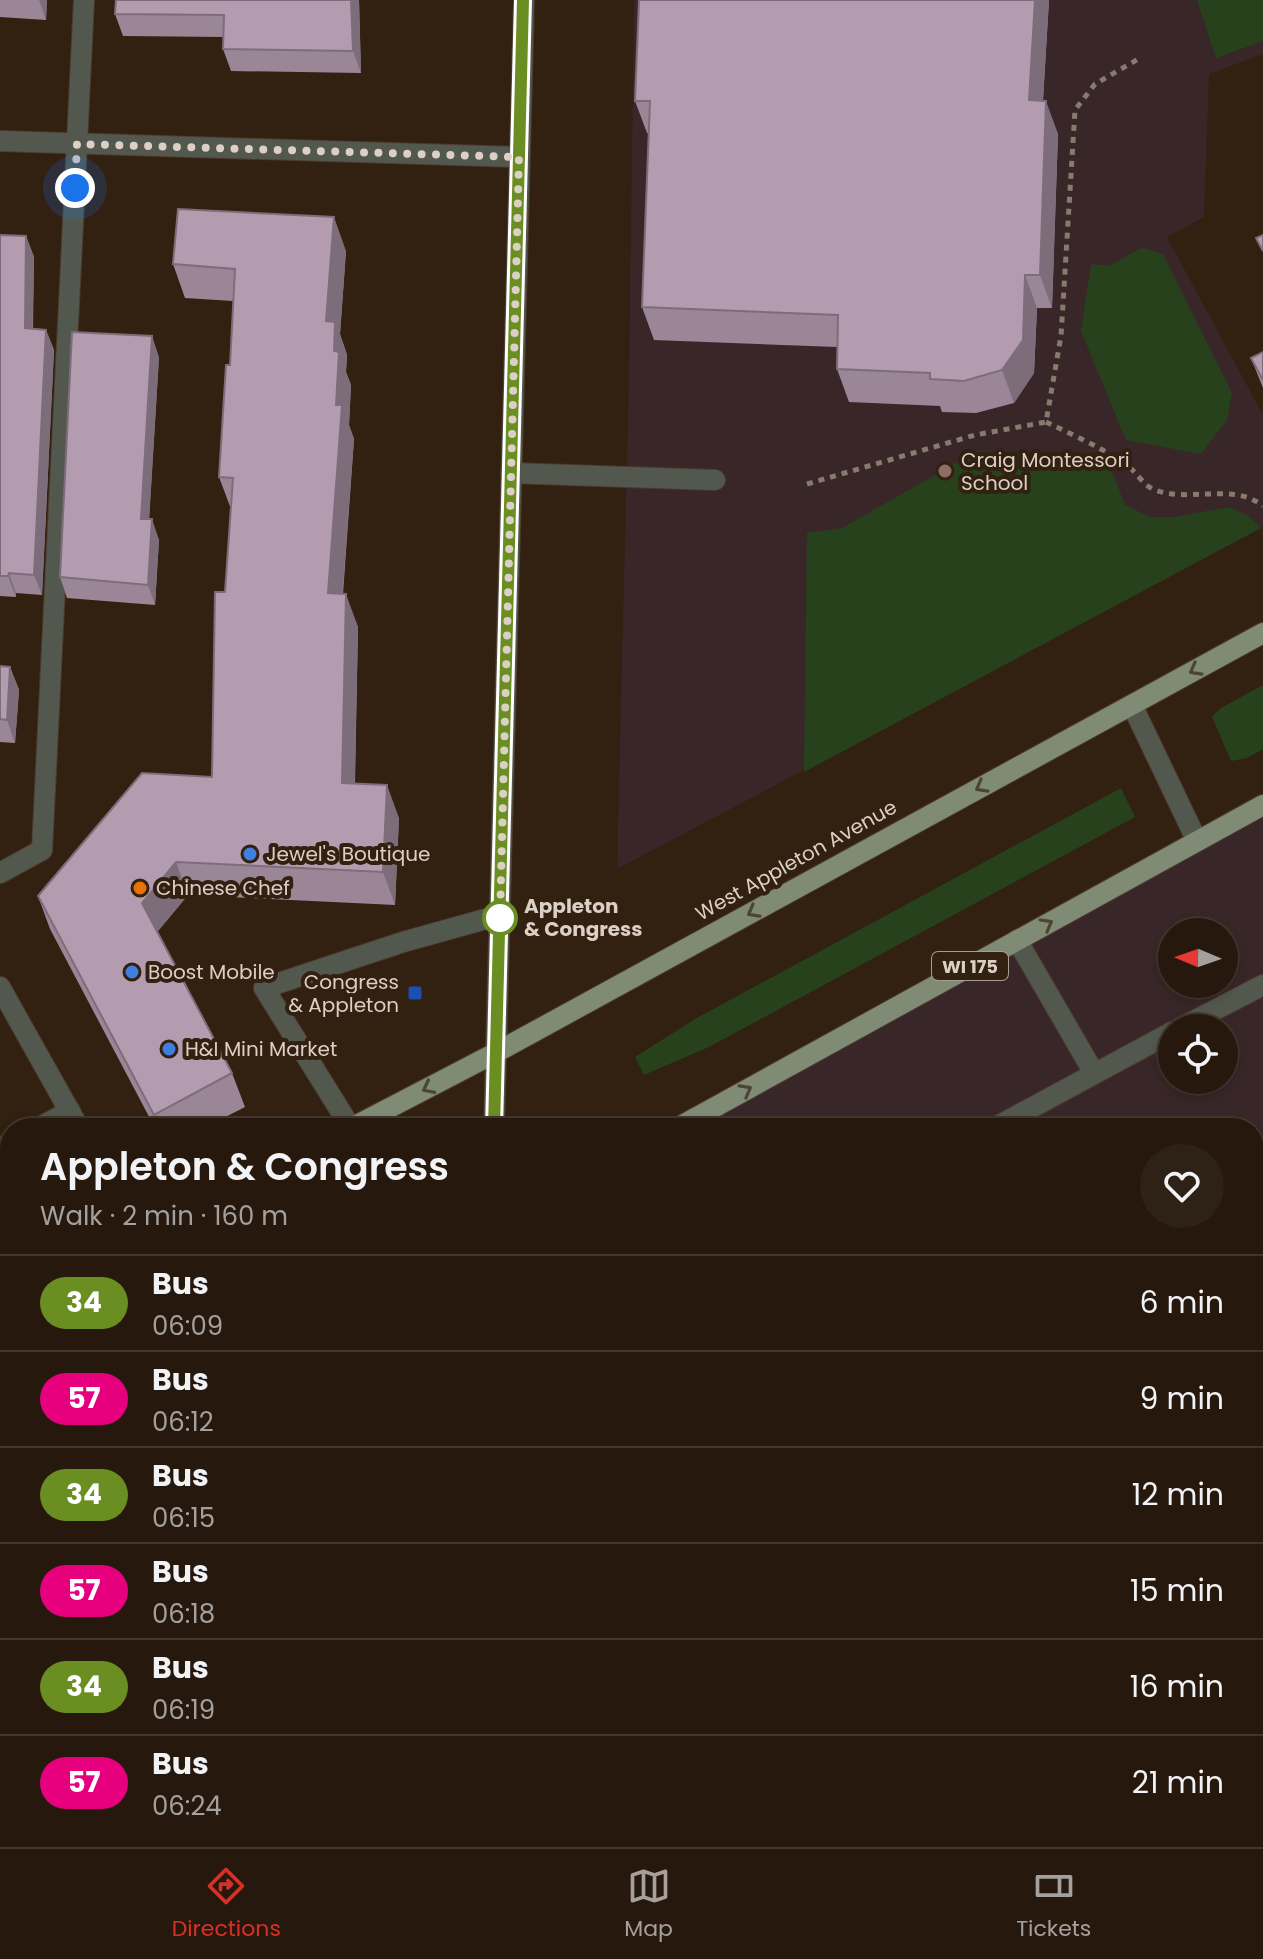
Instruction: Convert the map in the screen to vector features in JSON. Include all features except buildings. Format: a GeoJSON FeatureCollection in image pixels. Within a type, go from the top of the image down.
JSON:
{"type":"FeatureCollection","features":[{"type":"Feature","properties":{"kind":"main road","name":"West Appleton Avenue"},"geometry":{"type":"LineString","coordinates":[[370,1118],[497,1052],[1263,633]]}},
{"type":"Feature","properties":{"kind":"main road","name":"WI 175"},"geometry":{"type":"LineString","coordinates":[[695,1118],[1263,805]]}},
{"type":"Feature","properties":{"kind":"street"},"geometry":{"type":"LineString","coordinates":[[0,873],[42,850],[84,0]]}},
{"type":"Feature","properties":{"kind":"street"},"geometry":{"type":"LineString","coordinates":[[494,1118],[524,0]]}},
{"type":"Feature","properties":{"kind":"street"},"geometry":{"type":"LineString","coordinates":[[0,141],[519,157]]}},
{"type":"Feature","properties":{"kind":"street"},"geometry":{"type":"LineString","coordinates":[[511,473],[715,480]]}},
{"type":"Feature","properties":{"kind":"street"},"geometry":{"type":"LineString","coordinates":[[1132,705],[1197,841]]}},
{"type":"Feature","properties":{"kind":"street"},"geometry":{"type":"LineString","coordinates":[[345,1118],[264,988],[403,942],[500,915]]}},
{"type":"Feature","properties":{"kind":"street"},"geometry":{"type":"LineString","coordinates":[[1017,940],[1094,1073]]}},
{"type":"Feature","properties":{"kind":"street"},"geometry":{"type":"LineString","coordinates":[[1207,1014],[1263,985]]}},
{"type":"Feature","properties":{"kind":"street"},"geometry":{"type":"LineString","coordinates":[[0,987],[73,1118]]}},
{"type":"Feature","properties":{"kind":"street"},"geometry":{"type":"LineString","coordinates":[[1012,1118],[1158,1039]]}},
{"type":"Feature","properties":{"kind":"path"},"geometry":{"type":"LineString","coordinates":[[1046,422],[1061,336],[1075,110],[1095,84],[1140,58]]}},
{"type":"Feature","properties":{"kind":"path"},"geometry":{"type":"LineString","coordinates":[[807,484],[975,435],[1046,422],[1128,466],[1152,490],[1185,497],[1223,493],[1238,495],[1252,498],[1263,506]]}},
{"type":"Feature","properties":{"kind":"shaded area","name":"Craig Montessori School"},"geometry":{"type":"Polygon","coordinates":[[[634,0],[1263,0],[1263,54],[1209,74],[1204,217],[1167,237],[1263,415],[1263,527],[617,869],[629,376],[634,0]]]}},
{"type":"Feature","properties":{"kind":"shaded area"},"geometry":{"type":"Polygon","coordinates":[[[1263,806],[1263,1118],[695,1118],[1263,806]]]}},
{"type":"Feature","properties":{"kind":"green space"},"geometry":{"type":"Polygon","coordinates":[[[1197,0],[1263,0],[1263,41],[1216,58],[1197,0]]]}},
{"type":"Feature","properties":{"kind":"green space"},"geometry":{"type":"Polygon","coordinates":[[[1141,248],[1163,254],[1232,393],[1227,420],[1201,454],[1126,440],[1081,331],[1091,264],[1109,266],[1141,248]]]}},
{"type":"Feature","properties":{"kind":"green space"},"geometry":{"type":"Polygon","coordinates":[[[977,451],[1086,458],[1113,473],[1125,505],[1150,517],[1174,517],[1229,507],[1247,515],[1261,528],[804,772],[807,533],[842,528],[977,451]]]}},
{"type":"Feature","properties":{"kind":"green space"},"geometry":{"type":"Polygon","coordinates":[[[1263,685],[1263,749],[1247,758],[1231,761],[1212,717],[1221,708],[1263,685]]]}},
{"type":"Feature","properties":{"kind":"green space"},"geometry":{"type":"Polygon","coordinates":[[[1121,788],[1135,817],[709,1047],[644,1075],[635,1057],[695,1019],[1121,788]]]}},
{"type":"Feature","properties":{"kind":"bus line","name":"34"},"geometry":{"type":"LineString","coordinates":[[494,1118],[523,0]]}},
{"type":"Feature","properties":{"kind":"place","name":"Craig Montessori School"},"geometry":{"type":"Point","coordinates":[945,471]}},
{"type":"Feature","properties":{"kind":"place","name":"Jewel's Boutique"},"geometry":{"type":"Point","coordinates":[250,854]}},
{"type":"Feature","properties":{"kind":"place","name":"Chinese Chef"},"geometry":{"type":"Point","coordinates":[140,888]}},
{"type":"Feature","properties":{"kind":"place","name":"Appleton & Congress"},"geometry":{"type":"Point","coordinates":[500,918]}},
{"type":"Feature","properties":{"kind":"place","name":"Boost Mobile"},"geometry":{"type":"Point","coordinates":[132,972]}},
{"type":"Feature","properties":{"kind":"place","name":"Congress & Appleton"},"geometry":{"type":"Point","coordinates":[415,993]}},
{"type":"Feature","properties":{"kind":"place","name":"H&I Mini Market"},"geometry":{"type":"Point","coordinates":[169,1049]}},
{"type":"Feature","properties":{"kind":"route"},"geometry":{"type":"LineString","coordinates":[[75,188],[77,144],[519,157],[500,918]]}}]}
